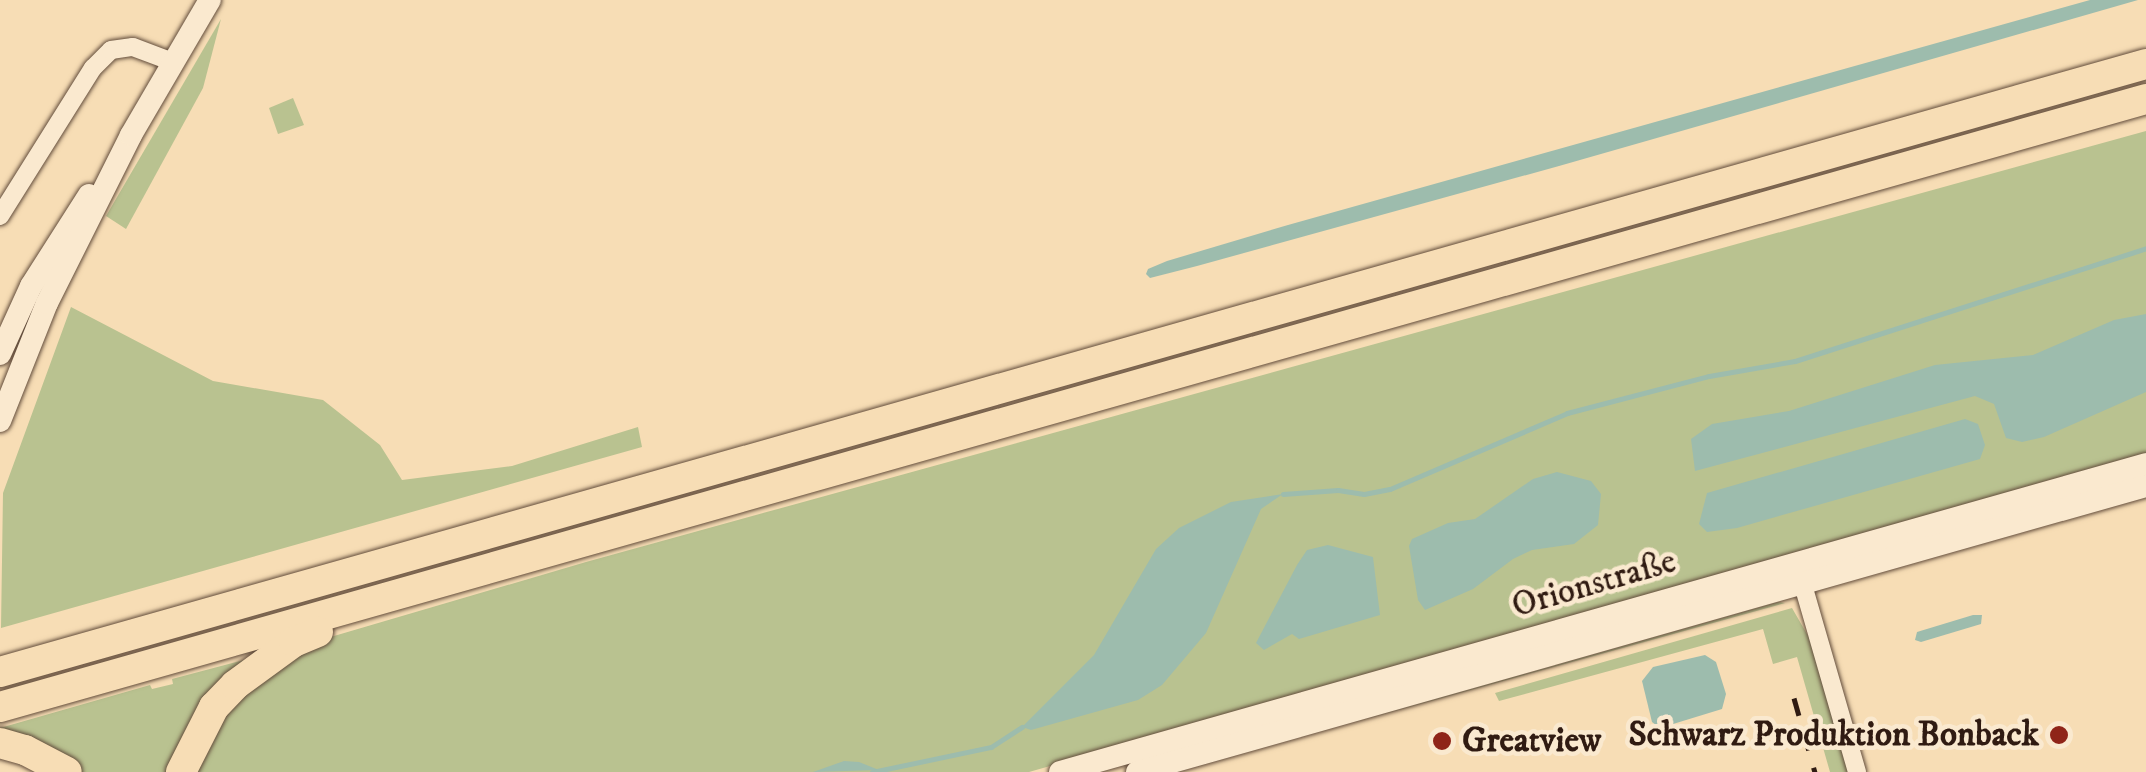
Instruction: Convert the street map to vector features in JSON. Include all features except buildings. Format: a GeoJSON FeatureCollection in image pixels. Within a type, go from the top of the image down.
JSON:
{"type":"FeatureCollection","features":[{"type":"Feature","properties":{"kind":"highway"},"geometry":{"type":"LineString","coordinates":[[0,672],[2146,64]]}},
{"type":"Feature","properties":{"kind":"highway"},"geometry":{"type":"LineString","coordinates":[[0,707],[2146,100]]}},
{"type":"Feature","properties":{"kind":"highway"},"geometry":{"type":"LineString","coordinates":[[181,772],[214,707],[258,666],[294,642],[432,585]]}},
{"type":"Feature","properties":{"kind":"highway"},"geometry":{"type":"LineString","coordinates":[[0,743],[26,750],[67,772]]}},
{"type":"Feature","properties":{"kind":"street"},"geometry":{"type":"LineString","coordinates":[[0,421],[23,355],[131,135],[210,0]]}},
{"type":"Feature","properties":{"kind":"street"},"geometry":{"type":"LineString","coordinates":[[0,216],[94,68],[110,50],[133,47],[172,62]]}},
{"type":"Feature","properties":{"kind":"street"},"geometry":{"type":"LineString","coordinates":[[0,354],[56,244],[131,135]]}},
{"type":"Feature","properties":{"kind":"street","name":"Orionstraße"},"geometry":{"type":"LineString","coordinates":[[1137,772],[1800,574],[2146,464]]}},
{"type":"Feature","properties":{"kind":"street","name":"Orionstraße"},"geometry":{"type":"LineString","coordinates":[[1060,772],[1800,574],[2146,486]]}},
{"type":"Feature","properties":{"kind":"street"},"geometry":{"type":"LineString","coordinates":[[1800,574],[1857,772]]}},
{"type":"Feature","properties":{"kind":"green space"},"geometry":{"type":"Polygon","coordinates":[[[221,19],[203,88],[126,229],[106,216],[221,19]]]}},
{"type":"Feature","properties":{"kind":"green space"},"geometry":{"type":"Polygon","coordinates":[[[293,98],[304,125],[278,134],[269,108],[293,98]]]}},
{"type":"Feature","properties":{"kind":"green space"},"geometry":{"type":"Polygon","coordinates":[[[2146,131],[2146,454],[1029,772],[191,772],[225,705],[317,641],[586,562],[2146,131]]]}},
{"type":"Feature","properties":{"kind":"green space"},"geometry":{"type":"Polygon","coordinates":[[[71,307],[213,381],[323,400],[380,445],[402,480],[512,466],[638,427],[642,447],[1,628],[3,493],[71,307]]]}},
{"type":"Feature","properties":{"kind":"green space"},"geometry":{"type":"Polygon","coordinates":[[[1778,602],[1785,603],[1345,725],[1778,602]]]}},
{"type":"Feature","properties":{"kind":"green space"},"geometry":{"type":"Polygon","coordinates":[[[1792,608],[1811,641],[1848,772],[1830,772],[1797,657],[1773,664],[1763,629],[1499,701],[1495,693],[1792,608]]]}},
{"type":"Feature","properties":{"kind":"green space"},"geometry":{"type":"Polygon","coordinates":[[[266,654],[178,772],[79,772],[0,737],[0,728],[150,685],[152,689],[173,684],[172,679],[266,654]]]}},
{"type":"Feature","properties":{"kind":"shaded area"},"geometry":{"type":"Polygon","coordinates":[[[2090,0],[2138,0],[1197,266],[1150,278],[1146,274],[1148,269],[1167,261],[1288,225],[2090,0]]]}},
{"type":"Feature","properties":{"kind":"shaded area"},"geometry":{"type":"Polygon","coordinates":[[[2146,314],[2146,392],[2044,437],[2022,442],[2006,438],[1994,404],[1975,396],[1695,471],[1691,439],[1712,424],[1789,411],[1935,365],[2033,355],[2114,320],[2146,314]]]}},
{"type":"Feature","properties":{"kind":"shaded area"},"geometry":{"type":"Polygon","coordinates":[[[1965,419],[1978,424],[1985,445],[1980,459],[1737,528],[1707,532],[1699,524],[1707,493],[1965,419]]]}},
{"type":"Feature","properties":{"kind":"shaded area"},"geometry":{"type":"Polygon","coordinates":[[[1557,472],[1591,481],[1601,494],[1598,525],[1574,544],[1532,550],[1513,559],[1473,589],[1425,610],[1418,600],[1409,546],[1412,539],[1448,523],[1475,519],[1533,479],[1557,472]]]}},
{"type":"Feature","properties":{"kind":"shaded area"},"geometry":{"type":"Polygon","coordinates":[[[1283,494],[1261,509],[1206,633],[1162,685],[1138,700],[1031,730],[1022,727],[1094,655],[1156,549],[1179,528],[1231,502],[1283,494]]]}},
{"type":"Feature","properties":{"kind":"shaded area"},"geometry":{"type":"Polygon","coordinates":[[[1328,545],[1373,557],[1380,615],[1299,639],[1292,634],[1264,650],[1256,643],[1297,565],[1307,550],[1328,545]]]}},
{"type":"Feature","properties":{"kind":"shaded area"},"geometry":{"type":"Polygon","coordinates":[[[1982,615],[1981,624],[1921,642],[1915,640],[1917,632],[1982,615]]]}},
{"type":"Feature","properties":{"kind":"shaded area"},"geometry":{"type":"Polygon","coordinates":[[[1705,655],[1716,662],[1726,694],[1722,709],[1660,728],[1652,722],[1642,681],[1653,667],[1705,655]]]}},
{"type":"Feature","properties":{"kind":"shaded area"},"geometry":{"type":"Polygon","coordinates":[[[844,761],[859,762],[879,770],[813,772],[844,761]]]}},
{"type":"Feature","properties":{"kind":"waterway"},"geometry":{"type":"LineString","coordinates":[[1283,494],[1338,490],[1364,494],[1390,489],[1567,413],[1709,376],[1795,361],[2146,248]]}},
{"type":"Feature","properties":{"kind":"waterway"},"geometry":{"type":"LineString","coordinates":[[872,772],[991,747],[1022,727]]}},
{"type":"Feature","properties":{"kind":"railway"},"geometry":{"type":"LineString","coordinates":[[1794,698],[1815,772]]}},
{"type":"Feature","properties":{"kind":"place","name":"Schwarz Produktion Bonback"},"geometry":{"type":"Point","coordinates":[2059,735]}},
{"type":"Feature","properties":{"kind":"place","name":"Greatview"},"geometry":{"type":"Point","coordinates":[1442,741]}}]}
